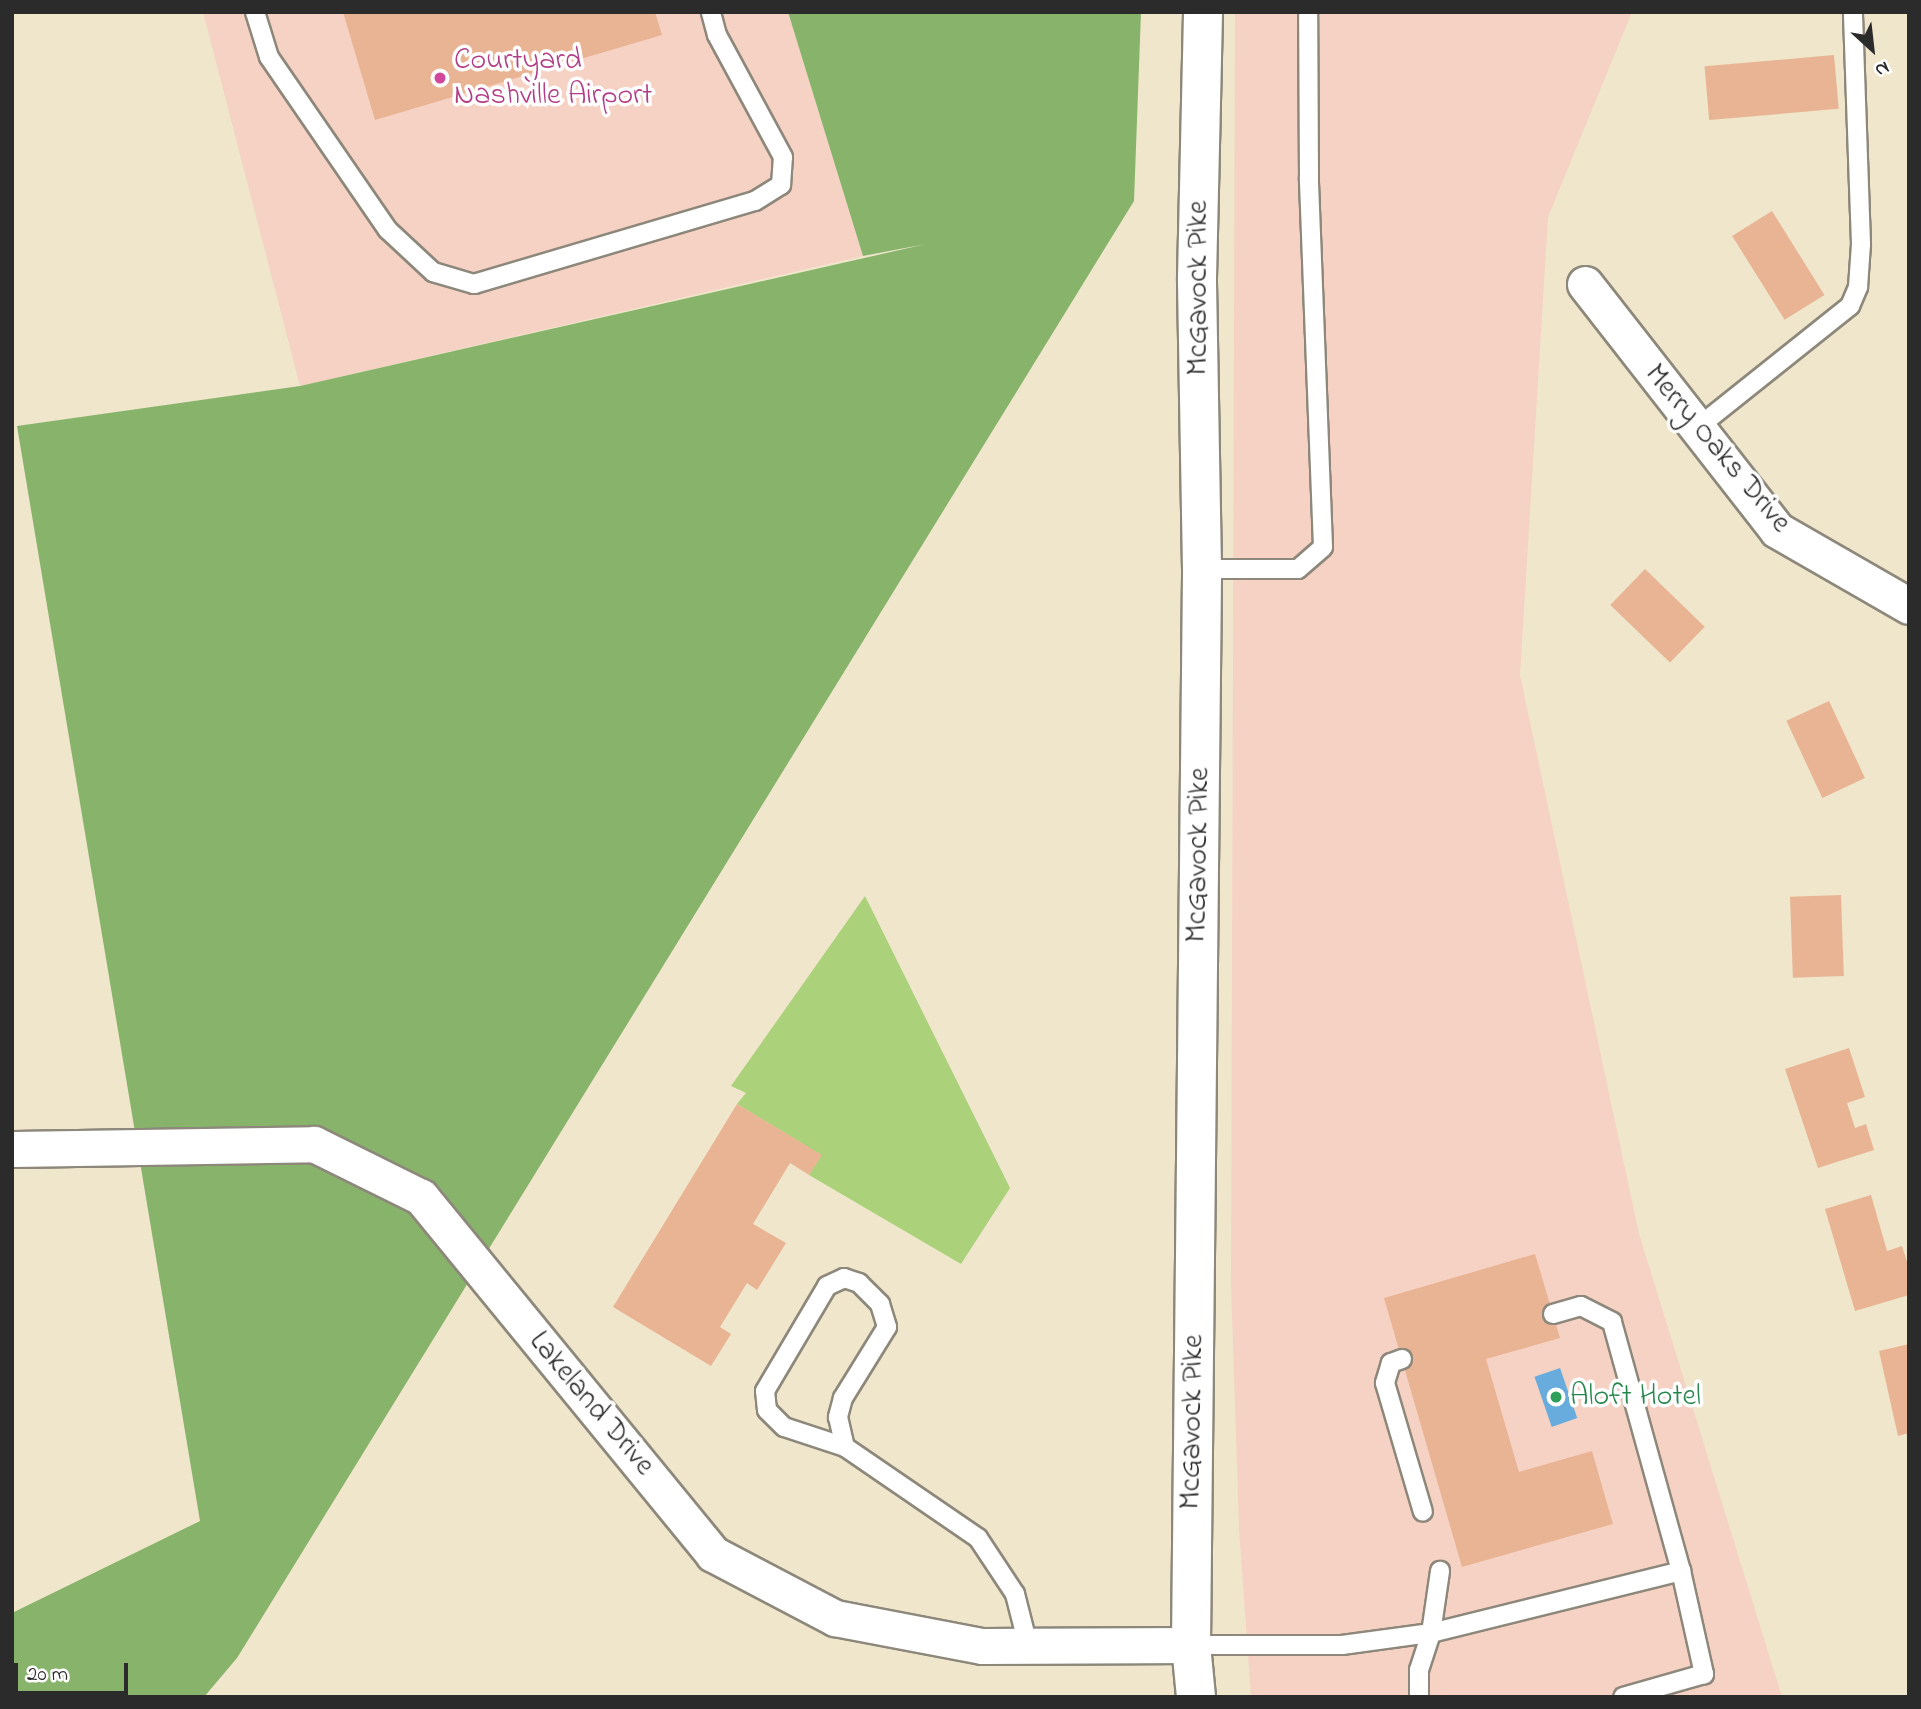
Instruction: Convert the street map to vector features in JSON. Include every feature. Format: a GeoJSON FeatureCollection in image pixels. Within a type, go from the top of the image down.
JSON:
{"type":"FeatureCollection","features":[{"type":"Feature","properties":{"kind":"main road","name":"McGavock Pike"},"geometry":{"type":"LineString","coordinates":[[1196,1697],[1191,1645],[1202,569],[1197,278],[1203,12]]}},
{"type":"Feature","properties":{"kind":"street","name":"Merry Oaks Drive"},"geometry":{"type":"LineString","coordinates":[[1585,285],[1777,530],[1909,606]]}},
{"type":"Feature","properties":{"kind":"street","name":"Lakeland Drive"},"geometry":{"type":"LineString","coordinates":[[12,1149],[314,1144],[421,1197],[713,1554],[835,1618],[982,1646],[1191,1645]]}},
{"type":"Feature","properties":{"kind":"lane"},"geometry":{"type":"LineString","coordinates":[[255,12],[269,57],[388,230],[433,272],[474,284],[755,201],[781,185],[783,157],[717,35],[711,12]]}},
{"type":"Feature","properties":{"kind":"lane"},"geometry":{"type":"LineString","coordinates":[[1202,569],[1298,569],[1322,547],[1309,177],[1308,12]]}},
{"type":"Feature","properties":{"kind":"lane"},"geometry":{"type":"LineString","coordinates":[[1697,428],[1850,306],[1858,287],[1860,203],[1853,12]]}},
{"type":"Feature","properties":{"kind":"lane"},"geometry":{"type":"LineString","coordinates":[[845,1447],[838,1417],[843,1398],[887,1327],[880,1304],[859,1283],[844,1278],[827,1286],[765,1391],[767,1410],[784,1427],[845,1447],[978,1538],[1015,1594],[1028,1646]]}},
{"type":"Feature","properties":{"kind":"lane"},"geometry":{"type":"LineString","coordinates":[[1553,1314],[1581,1306],[1612,1322],[1681,1571],[1704,1674],[1623,1697]]}},
{"type":"Feature","properties":{"kind":"lane"},"geometry":{"type":"LineString","coordinates":[[1402,1359],[1391,1363],[1385,1382],[1423,1512]]}},
{"type":"Feature","properties":{"kind":"lane"},"geometry":{"type":"LineString","coordinates":[[1419,1697],[1419,1670],[1431,1633],[1440,1571]]}},
{"type":"Feature","properties":{"kind":"lane"},"geometry":{"type":"LineString","coordinates":[[1191,1645],[1342,1645],[1431,1633],[1681,1571]]}},
{"type":"Feature","properties":{"kind":"shaded area"},"geometry":{"type":"Polygon","coordinates":[[[203,12],[788,12],[863,256],[300,386],[203,12]]]}},
{"type":"Feature","properties":{"kind":"shaded area"},"geometry":{"type":"Polygon","coordinates":[[[1235,12],[1632,12],[1548,217],[1520,675],[1639,1234],[1782,1697],[1251,1697],[1239,1528],[1231,1284],[1235,12]]]}},
{"type":"Feature","properties":{"kind":"green space"},"geometry":{"type":"Polygon","coordinates":[[[788,12],[1141,12],[1134,201],[237,1658],[204,1697],[12,1697],[12,1613],[200,1521],[17,426],[300,386],[926,244],[863,256],[788,12]]]}},
{"type":"Feature","properties":{"kind":"green space"},"geometry":{"type":"Polygon","coordinates":[[[865,896],[1010,1188],[961,1264],[809,1175],[821,1155],[737,1104],[746,1093],[731,1086],[865,896]]]}},
{"type":"Feature","properties":{"kind":"water","name":"Aloft Hotel"},"geometry":{"type":"Polygon","coordinates":[[[1560,1368],[1577,1418],[1552,1427],[1534,1377],[1560,1368]]]}},
{"type":"Feature","properties":{"kind":"building","name":"Courtyard Nashville Airport"},"geometry":{"type":"Polygon","coordinates":[[[343,12],[655,12],[662,35],[375,120],[343,12]]]}},
{"type":"Feature","properties":{"kind":"building"},"geometry":{"type":"Polygon","coordinates":[[[1834,55],[1839,109],[1709,120],[1704,66],[1834,55]]]}},
{"type":"Feature","properties":{"kind":"building"},"geometry":{"type":"Polygon","coordinates":[[[1772,211],[1824,295],[1785,320],[1732,236],[1772,211]]]}},
{"type":"Feature","properties":{"kind":"building"},"geometry":{"type":"Polygon","coordinates":[[[1645,569],[1705,627],[1670,663],[1610,605],[1645,569]]]}},
{"type":"Feature","properties":{"kind":"building"},"geometry":{"type":"Polygon","coordinates":[[[1829,701],[1865,778],[1822,798],[1786,721],[1829,701]]]}},
{"type":"Feature","properties":{"kind":"building"},"geometry":{"type":"Polygon","coordinates":[[[1841,895],[1844,976],[1793,978],[1790,897],[1841,895]]]}},
{"type":"Feature","properties":{"kind":"building"},"geometry":{"type":"Polygon","coordinates":[[[1849,1048],[1865,1097],[1847,1103],[1855,1128],[1866,1124],[1874,1150],[1818,1168],[1785,1069],[1849,1048]]]}},
{"type":"Feature","properties":{"kind":"building"},"geometry":{"type":"Polygon","coordinates":[[[737,1104],[822,1155],[809,1175],[790,1163],[753,1224],[786,1243],[757,1290],[747,1283],[720,1327],[731,1334],[711,1366],[613,1307],[737,1104]]]}},
{"type":"Feature","properties":{"kind":"building"},"geometry":{"type":"Polygon","coordinates":[[[1871,1195],[1887,1251],[1902,1246],[1909,1268],[1909,1295],[1855,1311],[1825,1209],[1871,1195]]]}},
{"type":"Feature","properties":{"kind":"building"},"geometry":{"type":"Polygon","coordinates":[[[1535,1254],[1560,1338],[1486,1359],[1519,1472],[1592,1451],[1613,1524],[1462,1567],[1384,1298],[1535,1254]]]}},
{"type":"Feature","properties":{"kind":"building"},"geometry":{"type":"Polygon","coordinates":[[[1909,1344],[1909,1433],[1898,1436],[1879,1351],[1909,1344]]]}},
{"type":"Feature","properties":{"kind":"place","name":"Courtyard Nashville Airport"},"geometry":{"type":"Point","coordinates":[440,78]}},
{"type":"Feature","properties":{"kind":"place","name":"Aloft Hotel"},"geometry":{"type":"Point","coordinates":[1556,1397]}}]}
